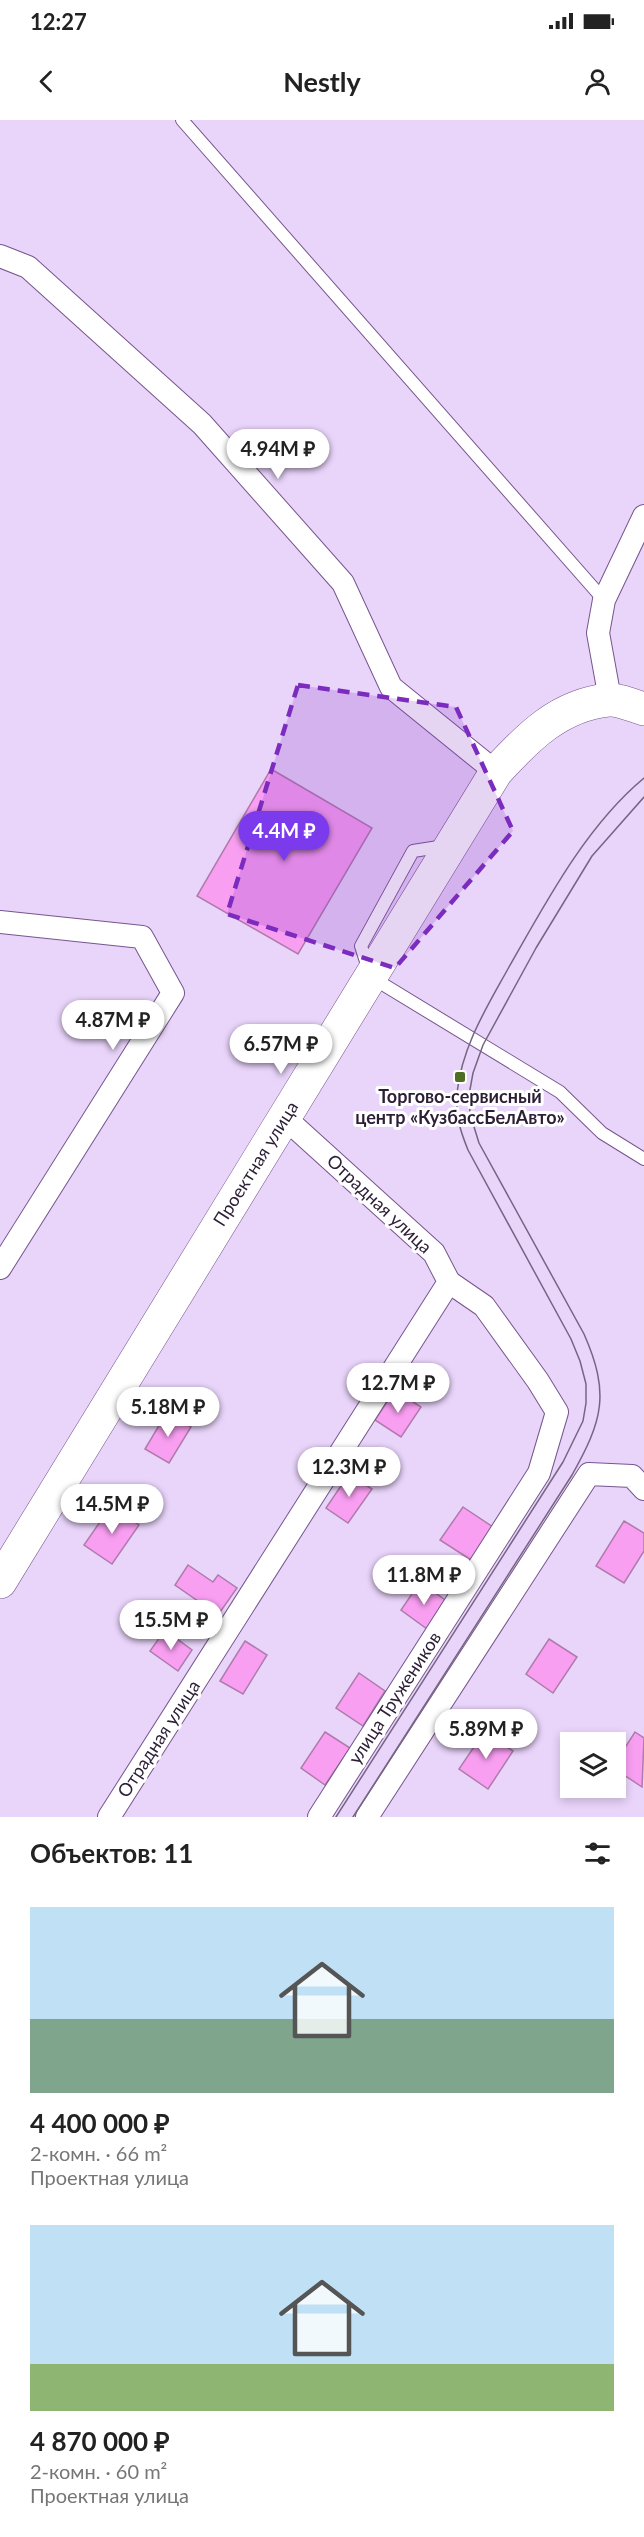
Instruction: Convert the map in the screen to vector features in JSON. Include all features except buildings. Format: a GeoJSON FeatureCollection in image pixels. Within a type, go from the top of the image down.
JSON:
{"type":"FeatureCollection","features":[{"type":"Feature","properties":{"kind":"main road","name":"Проектная улица"},"geometry":{"type":"LineString","coordinates":[[0,1582],[496,772],[540,728],[566,711],[610,699]]}},
{"type":"Feature","properties":{"kind":"main road"},"geometry":{"type":"LineString","coordinates":[[610,699],[644,709]]}},
{"type":"Feature","properties":{"kind":"street"},"geometry":{"type":"LineString","coordinates":[[0,256],[28,267],[202,424],[342,583],[391,687],[496,772]]}},
{"type":"Feature","properties":{"kind":"street"},"geometry":{"type":"LineString","coordinates":[[610,699],[597,633],[604,600],[644,516]]}},
{"type":"Feature","properties":{"kind":"street"},"geometry":{"type":"LineString","coordinates":[[0,922],[142,937],[173,993],[0,1268]]}},
{"type":"Feature","properties":{"kind":"street","name":"Отрадная улица"},"geometry":{"type":"LineString","coordinates":[[109,1817],[449,1282],[434,1253],[285,1118]]}},
{"type":"Feature","properties":{"kind":"street","name":"улица Тружеников"},"geometry":{"type":"LineString","coordinates":[[319,1817],[539,1473],[557,1413],[538,1381],[484,1306],[449,1282]]}},
{"type":"Feature","properties":{"kind":"street"},"geometry":{"type":"LineString","coordinates":[[367,1817],[590,1474],[632,1476],[644,1489]]}},
{"type":"Feature","properties":{"kind":"lane"},"geometry":{"type":"LineString","coordinates":[[182,120],[604,600]]}},
{"type":"Feature","properties":{"kind":"lane"},"geometry":{"type":"LineString","coordinates":[[371,977],[560,1092],[602,1133],[644,1159]]}},
{"type":"Feature","properties":{"kind":"highlighted area"},"geometry":{"type":"Polygon","coordinates":[[[298,685],[456,707],[513,831],[395,968],[227,914],[298,685]]]}},
{"type":"Feature","properties":{"kind":"tram line"},"geometry":{"type":"LineString","coordinates":[[336,1817],[563,1462],[583,1421],[586,1384],[580,1361],[571,1339],[468,1150],[459,1122],[457,1093],[464,1059],[484,1012],[553,891],[604,819],[644,778]]}},
{"type":"Feature","properties":{"kind":"tram line"},"geometry":{"type":"LineString","coordinates":[[353,1817],[572,1475],[591,1438],[596,1422],[600,1390],[592,1355],[584,1334],[479,1143],[470,1114],[469,1095],[473,1073],[483,1045],[536,948],[592,856],[644,797]]}},
{"type":"Feature","properties":{"kind":"place","name":"Торгово-сервисный центр «КузбассБелАвто»"},"geometry":{"type":"Point","coordinates":[460,1077]}}]}
